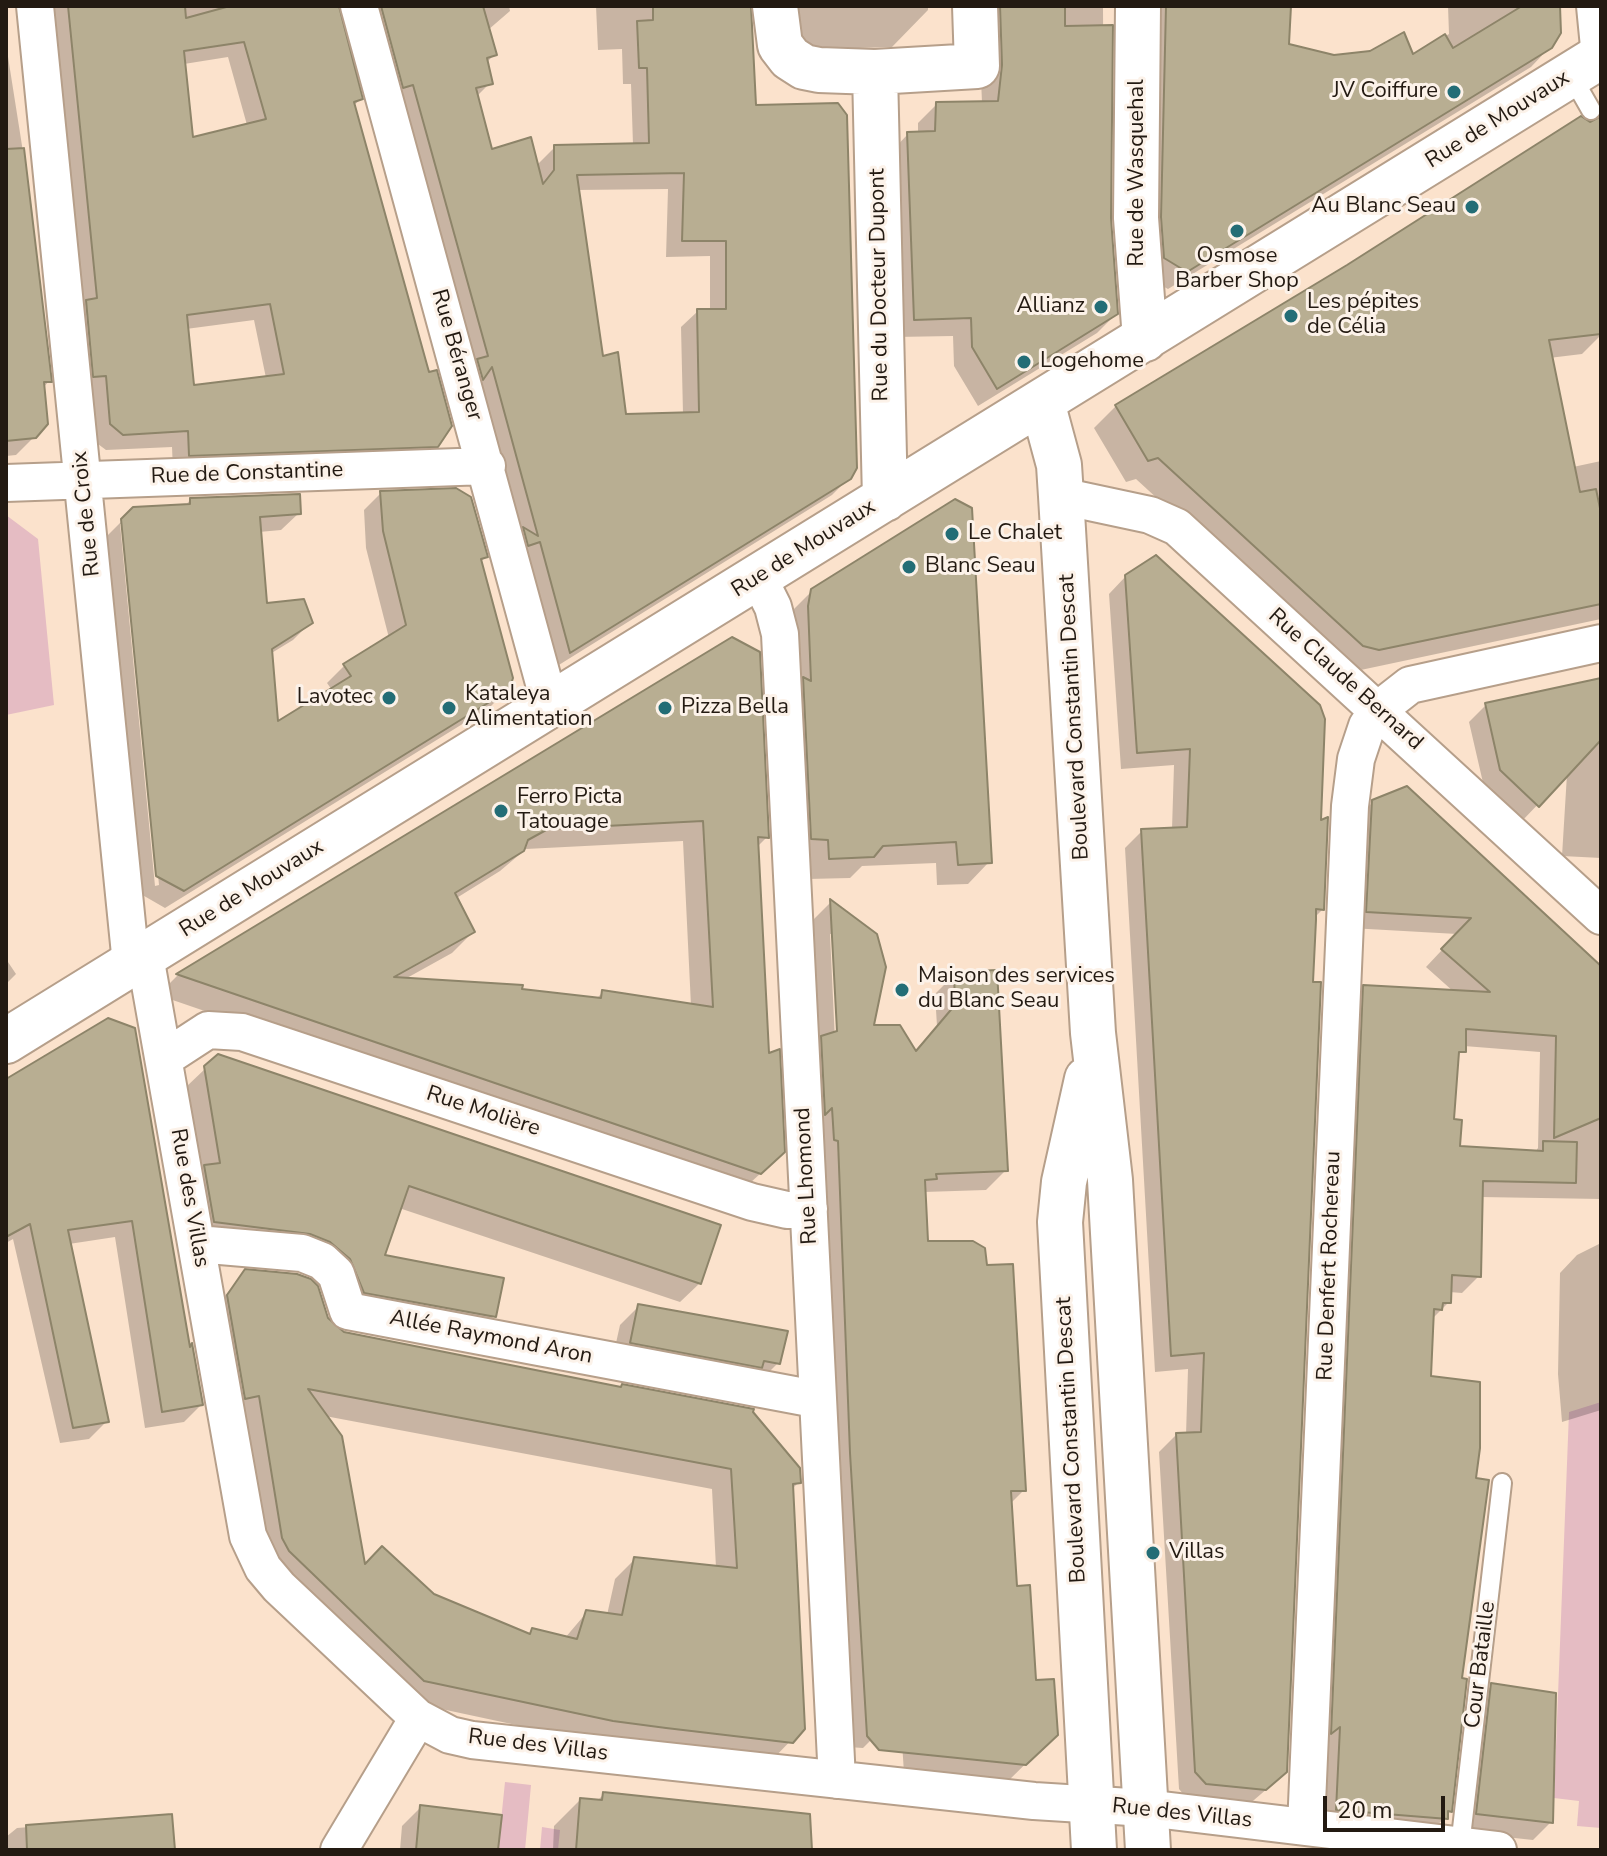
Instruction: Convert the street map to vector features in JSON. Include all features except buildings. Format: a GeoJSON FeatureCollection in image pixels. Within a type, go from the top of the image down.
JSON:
{"type":"FeatureCollection","features":[{"type":"Feature","properties":{"kind":"street","name":"Rue de Croix"},"geometry":{"type":"LineString","coordinates":[[35,6],[83,480],[138,960]]}},
{"type":"Feature","properties":{"kind":"street","name":"Rue Béranger"},"geometry":{"type":"LineString","coordinates":[[359,6],[550,705]]}},
{"type":"Feature","properties":{"kind":"street"},"geometry":{"type":"LineString","coordinates":[[775,6],[780,45],[790,58],[804,67],[819,70],[875,72],[977,66],[975,6]]}},
{"type":"Feature","properties":{"kind":"street","name":"Rue de Wasquehal"},"geometry":{"type":"LineString","coordinates":[[1138,6],[1136,218],[1145,339]]}},
{"type":"Feature","properties":{"kind":"street"},"geometry":{"type":"LineString","coordinates":[[1591,75],[1595,6]]}},
{"type":"Feature","properties":{"kind":"street","name":"Rue du Docteur Dupont"},"geometry":{"type":"LineString","coordinates":[[875,72],[885,499]]}},
{"type":"Feature","properties":{"kind":"street","name":"Rue de Mouvaux"},"geometry":{"type":"LineString","coordinates":[[6,1041],[1145,339],[1591,75]]}},
{"type":"Feature","properties":{"kind":"street","name":"Boulevard Constantin Descat"},"geometry":{"type":"LineString","coordinates":[[1042,402],[1059,465],[1093,1033],[1110,1180],[1147,1829]]}},
{"type":"Feature","properties":{"kind":"street","name":"Rue de Constantine"},"geometry":{"type":"LineString","coordinates":[[6,483],[487,466]]}},
{"type":"Feature","properties":{"kind":"street","name":"Rue Claude Bernard"},"geometry":{"type":"LineString","coordinates":[[1061,496],[1150,515],[1177,527],[1601,916]]}},
{"type":"Feature","properties":{"kind":"street","name":"Rue Lhomond"},"geometry":{"type":"LineString","coordinates":[[758,577],[773,607],[780,634],[809,1209],[815,1399],[837,1780]]}},
{"type":"Feature","properties":{"kind":"street"},"geometry":{"type":"LineString","coordinates":[[1378,710],[1396,694],[1425,680],[1601,643]]}},
{"type":"Feature","properties":{"kind":"street","name":"Rue Denfert Rochereau"},"geometry":{"type":"LineString","coordinates":[[1306,1827],[1350,806],[1356,759],[1367,726],[1378,710]]}},
{"type":"Feature","properties":{"kind":"street","name":"Rue des Villas"},"geometry":{"type":"LineString","coordinates":[[138,960],[165,1058],[248,1536],[255,1553],[279,1587],[418,1718],[450,1735],[472,1740],[1091,1806],[1147,1829],[1306,1827],[1498,1850]]}},
{"type":"Feature","properties":{"kind":"street","name":"Rue Molière"},"geometry":{"type":"LineString","coordinates":[[165,1058],[208,1030],[242,1032],[752,1202],[787,1210],[809,1209]]}},
{"type":"Feature","properties":{"kind":"street","name":"Boulevard Constantin Descat"},"geometry":{"type":"LineString","coordinates":[[1093,1033],[1086,1097],[1064,1182],[1060,1222],[1094,1850]]}},
{"type":"Feature","properties":{"kind":"street","name":"Allée Raymond Aron"},"geometry":{"type":"LineString","coordinates":[[197,1244],[302,1253],[322,1261],[336,1274],[348,1311],[815,1399]]}},
{"type":"Feature","properties":{"kind":"street"},"geometry":{"type":"LineString","coordinates":[[339,1850],[418,1718]]}},
{"type":"Feature","properties":{"kind":"lane","name":"Cour Bataille"},"geometry":{"type":"LineString","coordinates":[[1460,1846],[1502,1483]]}},
{"type":"Feature","properties":{"kind":"shaded area"},"geometry":{"type":"Polygon","coordinates":[[[6,515],[38,539],[54,705],[6,715],[6,515]]]}},
{"type":"Feature","properties":{"kind":"shaded area"},"geometry":{"type":"Polygon","coordinates":[[[1601,1402],[1601,1828],[1577,1826],[1579,1801],[1554,1798],[1569,1412],[1601,1402]]]}},
{"type":"Feature","properties":{"kind":"shaded area"},"geometry":{"type":"Polygon","coordinates":[[[505,1782],[531,1785],[525,1850],[498,1850],[505,1782]]]}},
{"type":"Feature","properties":{"kind":"shaded area"},"geometry":{"type":"Polygon","coordinates":[[[542,1827],[560,1830],[558,1850],[540,1850],[542,1827]]]}},
{"type":"Feature","properties":{"kind":"place","name":"JV Coiffure"},"geometry":{"type":"Point","coordinates":[1454,92]}},
{"type":"Feature","properties":{"kind":"place","name":"Au Blanc Seau"},"geometry":{"type":"Point","coordinates":[1472,207]}},
{"type":"Feature","properties":{"kind":"place","name":"Osmose Barber Shop"},"geometry":{"type":"Point","coordinates":[1237,231]}},
{"type":"Feature","properties":{"kind":"place","name":"Allianz"},"geometry":{"type":"Point","coordinates":[1101,307]}},
{"type":"Feature","properties":{"kind":"place","name":"Les pépites de Célia"},"geometry":{"type":"Point","coordinates":[1291,316]}},
{"type":"Feature","properties":{"kind":"place","name":"Logehome"},"geometry":{"type":"Point","coordinates":[1024,362]}},
{"type":"Feature","properties":{"kind":"place","name":"Le Chalet"},"geometry":{"type":"Point","coordinates":[952,534]}},
{"type":"Feature","properties":{"kind":"place","name":"Blanc Seau"},"geometry":{"type":"Point","coordinates":[909,567]}},
{"type":"Feature","properties":{"kind":"place","name":"Lavotec"},"geometry":{"type":"Point","coordinates":[389,698]}},
{"type":"Feature","properties":{"kind":"place","name":"Kataleya Alimentation"},"geometry":{"type":"Point","coordinates":[449,708]}},
{"type":"Feature","properties":{"kind":"place","name":"Pizza Bella"},"geometry":{"type":"Point","coordinates":[665,708]}},
{"type":"Feature","properties":{"kind":"place","name":"Ferro Picta Tatouage"},"geometry":{"type":"Point","coordinates":[501,811]}},
{"type":"Feature","properties":{"kind":"place","name":"Maison des services du Blanc Seau"},"geometry":{"type":"Point","coordinates":[902,990]}},
{"type":"Feature","properties":{"kind":"place","name":"Villas"},"geometry":{"type":"Point","coordinates":[1153,1553]}}]}
